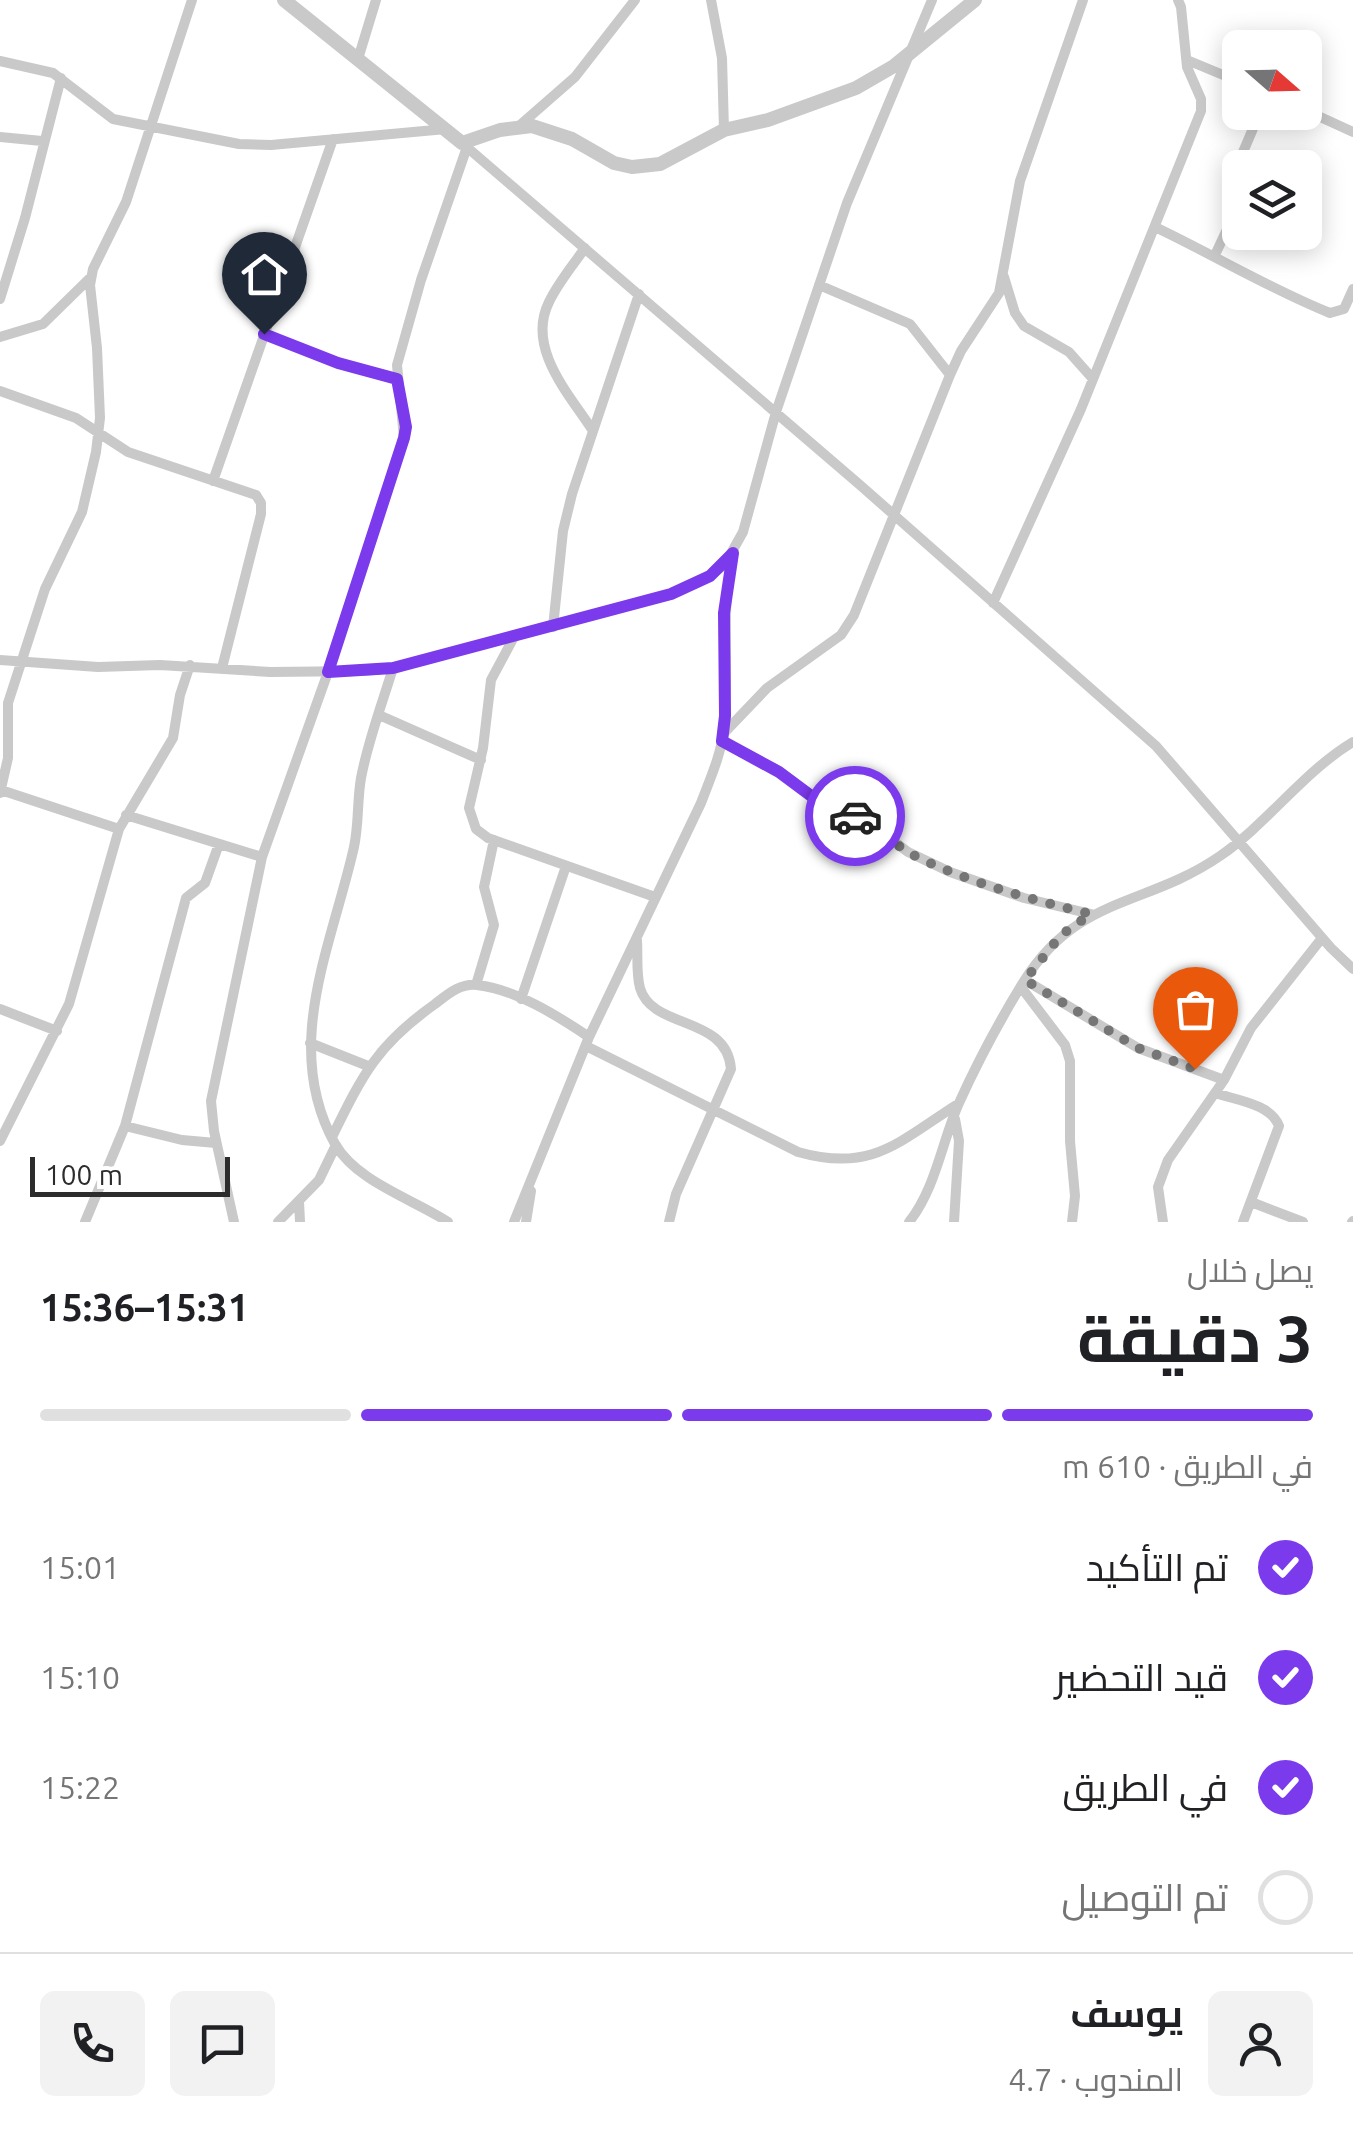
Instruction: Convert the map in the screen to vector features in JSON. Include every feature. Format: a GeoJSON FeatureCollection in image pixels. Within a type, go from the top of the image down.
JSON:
{"type":"FeatureCollection","features":[{"type":"Feature","properties":{"kind":"street"},"geometry":{"type":"LineString","coordinates":[[0,337],[43,324],[92,276],[126,202],[192,0]]}},
{"type":"Feature","properties":{"kind":"street"},"geometry":{"type":"LineString","coordinates":[[284,0],[465,145],[1156,746],[1353,969]]}},
{"type":"Feature","properties":{"kind":"street"},"geometry":{"type":"LineString","coordinates":[[358,59],[376,0]]}},
{"type":"Feature","properties":{"kind":"street"},"geometry":{"type":"LineString","coordinates":[[465,145],[519,126],[575,77],[635,0]]}},
{"type":"Feature","properties":{"kind":"street"},"geometry":{"type":"LineString","coordinates":[[711,0],[722,58],[724,130]]}},
{"type":"Feature","properties":{"kind":"street"},"geometry":{"type":"LineString","coordinates":[[514,1222],[588,1041],[701,802],[723,737],[724,613],[733,553],[847,203],[932,0]]}},
{"type":"Feature","properties":{"kind":"street"},"geometry":{"type":"LineString","coordinates":[[519,126],[549,130],[632,167],[660,164],[724,130],[768,120],[856,88],[910,55],[975,0]]}},
{"type":"Feature","properties":{"kind":"street"},"geometry":{"type":"LineString","coordinates":[[723,737],[766,688],[848,628],[950,375],[961,351],[992,308],[1004,276],[1020,181],[1083,0]]}},
{"type":"Feature","properties":{"kind":"street"},"geometry":{"type":"LineString","coordinates":[[993,602],[1093,379],[1202,110],[1202,99],[1186,60],[1178,0]]}},
{"type":"Feature","properties":{"kind":"street"},"geometry":{"type":"LineString","coordinates":[[1186,60],[1222,75]]}},
{"type":"Feature","properties":{"kind":"street"},"geometry":{"type":"LineString","coordinates":[[0,61],[45,70],[61,78],[113,118],[239,144],[271,146],[446,130]]}},
{"type":"Feature","properties":{"kind":"street"},"geometry":{"type":"LineString","coordinates":[[0,299],[61,78]]}},
{"type":"Feature","properties":{"kind":"street"},"geometry":{"type":"LineString","coordinates":[[1322,118],[1353,132]]}},
{"type":"Feature","properties":{"kind":"street"},"geometry":{"type":"LineString","coordinates":[[1215,255],[1237,208],[1236,171],[1253,130]]}},
{"type":"Feature","properties":{"kind":"street"},"geometry":{"type":"LineString","coordinates":[[0,138],[42,141]]}},
{"type":"Feature","properties":{"kind":"street"},"geometry":{"type":"LineString","coordinates":[[213,481],[333,139]]}},
{"type":"Feature","properties":{"kind":"street"},"geometry":{"type":"LineString","coordinates":[[234,1222],[211,1102],[262,858],[404,438],[406,427],[397,365],[465,145]]}},
{"type":"Feature","properties":{"kind":"street"},"geometry":{"type":"LineString","coordinates":[[1155,227],[1287,296],[1330,313],[1344,309],[1353,289]]}},
{"type":"Feature","properties":{"kind":"street"},"geometry":{"type":"LineString","coordinates":[[585,248],[550,301],[541,330],[551,363],[593,431]]}},
{"type":"Feature","properties":{"kind":"street"},"geometry":{"type":"LineString","coordinates":[[92,276],[98,435],[82,512],[45,590],[8,703],[8,758],[0,791],[120,829]]}},
{"type":"Feature","properties":{"kind":"street"},"geometry":{"type":"LineString","coordinates":[[1004,276],[1015,313],[1024,326],[1069,352],[1093,379]]}},
{"type":"Feature","properties":{"kind":"street"},"geometry":{"type":"LineString","coordinates":[[819,285],[910,324],[950,375]]}},
{"type":"Feature","properties":{"kind":"street"},"geometry":{"type":"LineString","coordinates":[[552,627],[563,531],[639,294]]}},
{"type":"Feature","properties":{"kind":"street"},"geometry":{"type":"LineString","coordinates":[[264,334],[338,363],[397,379]]}},
{"type":"Feature","properties":{"kind":"street"},"geometry":{"type":"LineString","coordinates":[[0,392],[76,418],[98,435],[151,461],[256,495],[261,514],[222,668]]}},
{"type":"Feature","properties":{"kind":"street"},"geometry":{"type":"LineString","coordinates":[[0,660],[98,667],[328,672],[393,668],[671,594],[710,576],[733,553]]}},
{"type":"Feature","properties":{"kind":"street"},"geometry":{"type":"LineString","coordinates":[[514,637],[491,680],[481,760],[469,808],[476,829],[494,840],[655,898]]}},
{"type":"Feature","properties":{"kind":"street"},"geometry":{"type":"LineString","coordinates":[[0,1141],[57,1031],[77,980],[120,829],[173,738],[180,695],[190,666]]}},
{"type":"Feature","properties":{"kind":"street"},"geometry":{"type":"LineString","coordinates":[[393,668],[362,775],[354,846],[313,1004],[310,1043],[314,1086],[334,1141],[347,1160],[448,1222]]}},
{"type":"Feature","properties":{"kind":"street"},"geometry":{"type":"LineString","coordinates":[[379,715],[481,760]]}},
{"type":"Feature","properties":{"kind":"street"},"geometry":{"type":"LineString","coordinates":[[723,737],[814,798],[865,820],[908,852],[936,866],[1024,898],[1091,914]]}},
{"type":"Feature","properties":{"kind":"street"},"geometry":{"type":"LineString","coordinates":[[909,1222],[928,1188],[958,1104],[1023,984],[1061,935],[1091,914],[1198,869],[1238,843],[1284,797],[1353,742]]}},
{"type":"Feature","properties":{"kind":"street"},"geometry":{"type":"LineString","coordinates":[[126,815],[262,858]]}},
{"type":"Feature","properties":{"kind":"street"},"geometry":{"type":"LineString","coordinates":[[476,985],[494,924],[484,886],[494,840]]}},
{"type":"Feature","properties":{"kind":"street"},"geometry":{"type":"LineString","coordinates":[[85,1222],[126,1126],[186,898],[206,882],[219,844]]}},
{"type":"Feature","properties":{"kind":"street"},"geometry":{"type":"LineString","coordinates":[[521,1000],[566,866]]}},
{"type":"Feature","properties":{"kind":"street"},"geometry":{"type":"LineString","coordinates":[[636,936],[640,988],[646,998],[654,1007],[714,1036],[730,1056],[732,1068],[676,1194],[669,1222]]}},
{"type":"Feature","properties":{"kind":"street"},"geometry":{"type":"LineString","coordinates":[[1164,1222],[1158,1186],[1168,1160],[1224,1080],[1251,1028],[1322,938]]}},
{"type":"Feature","properties":{"kind":"street"},"geometry":{"type":"LineString","coordinates":[[1023,984],[1138,1048],[1224,1080]]}},
{"type":"Feature","properties":{"kind":"street"},"geometry":{"type":"LineString","coordinates":[[1023,984],[1065,1045],[1070,1060],[1075,1196],[1072,1222]]}},
{"type":"Feature","properties":{"kind":"street"},"geometry":{"type":"LineString","coordinates":[[278,1222],[319,1180],[368,1066],[402,1027],[456,989],[476,985],[521,1000],[715,1110],[798,1152],[827,1160],[877,1155],[958,1104]]}},
{"type":"Feature","properties":{"kind":"street"},"geometry":{"type":"LineString","coordinates":[[0,1010],[57,1031]]}},
{"type":"Feature","properties":{"kind":"street"},"geometry":{"type":"LineString","coordinates":[[310,1043],[368,1066]]}},
{"type":"Feature","properties":{"kind":"street"},"geometry":{"type":"LineString","coordinates":[[1215,1093],[1267,1110],[1279,1126],[1243,1222]]}},
{"type":"Feature","properties":{"kind":"street"},"geometry":{"type":"LineString","coordinates":[[954,1116],[958,1141],[954,1222]]}},
{"type":"Feature","properties":{"kind":"street"},"geometry":{"type":"LineString","coordinates":[[126,1126],[216,1144]]}},
{"type":"Feature","properties":{"kind":"street"},"geometry":{"type":"LineString","coordinates":[[526,1222],[534,1176]]}},
{"type":"Feature","properties":{"kind":"street"},"geometry":{"type":"LineString","coordinates":[[299,1201],[300,1222]]}},
{"type":"Feature","properties":{"kind":"street"},"geometry":{"type":"LineString","coordinates":[[1251,1202],[1303,1222]]}},
{"type":"Feature","properties":{"kind":"way so far"},"geometry":{"type":"LineString","coordinates":[[855,816],[908,852],[950,872],[1024,898],[1091,914],[1061,935],[1025,980],[1138,1048],[1195,1069]]}},
{"type":"Feature","properties":{"kind":"route"},"geometry":{"type":"LineString","coordinates":[[264,334],[338,363],[397,379],[406,427],[404,438],[328,672],[393,668],[671,594],[710,576],[733,553],[724,613],[722,741],[779,772],[814,798],[855,816]]}}]}
